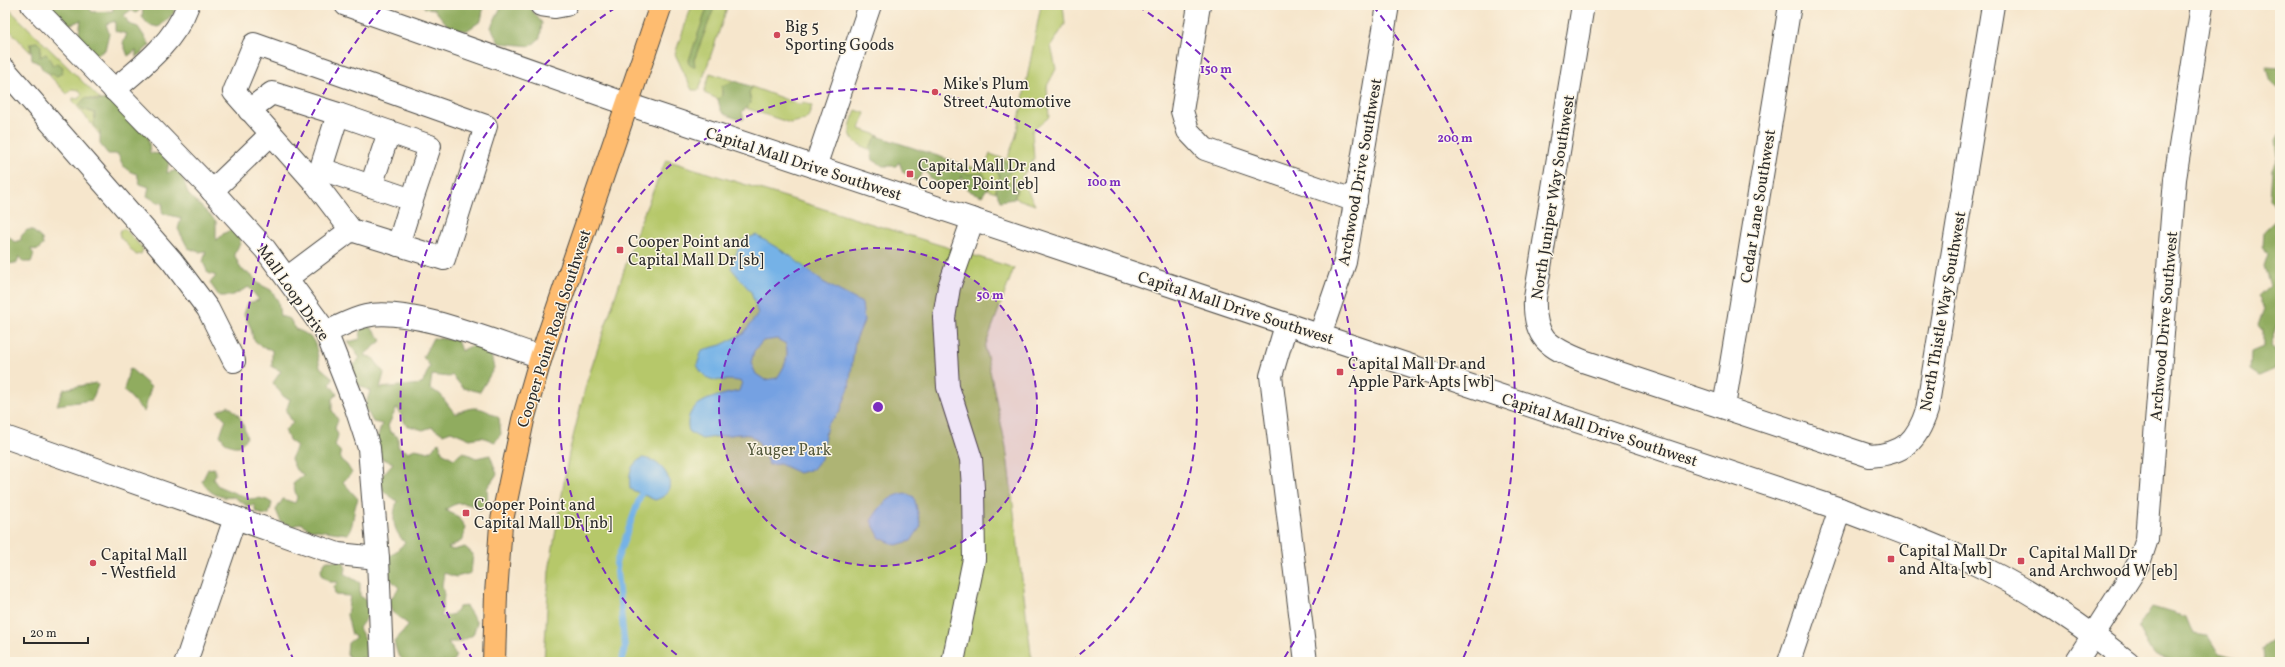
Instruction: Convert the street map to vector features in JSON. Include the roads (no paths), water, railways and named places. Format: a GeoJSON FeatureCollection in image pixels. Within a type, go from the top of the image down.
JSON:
{"type":"FeatureCollection","features":[{"type":"Feature","properties":{"kind":"main road","name":"Cooper Point Road Southwest"},"geometry":{"type":"LineString","coordinates":[[494,662],[496,594],[501,525],[511,469],[541,357],[661,5]]}},
{"type":"Feature","properties":{"kind":"street","name":"Mall Loop Drive"},"geometry":{"type":"LineString","coordinates":[[32,5],[212,191],[265,249],[326,332],[356,408],[369,448],[378,558],[382,662]]}},
{"type":"Feature","properties":{"kind":"street"},"geometry":{"type":"LineString","coordinates":[[114,90],[155,56],[184,16],[188,5]]}},
{"type":"Feature","properties":{"kind":"street","name":"Capital Mall Drive Southwest"},"geometry":{"type":"LineString","coordinates":[[346,5],[399,14],[627,104],[1840,509],[1968,560],[2020,588],[2093,634],[2128,662]]}},
{"type":"Feature","properties":{"kind":"street"},"geometry":{"type":"LineString","coordinates":[[541,5],[555,7],[566,5]]}},
{"type":"Feature","properties":{"kind":"street"},"geometry":{"type":"LineString","coordinates":[[815,167],[870,5]]}},
{"type":"Feature","properties":{"kind":"street"},"geometry":{"type":"LineString","coordinates":[[1199,5],[1182,111],[1188,131],[1205,148],[1356,201]]}},
{"type":"Feature","properties":{"kind":"street","name":"Archwood Drive Southwest"},"geometry":{"type":"LineString","coordinates":[[1320,335],[1345,262],[1388,5]]}},
{"type":"Feature","properties":{"kind":"street","name":"North Juniper Way Southwest"},"geometry":{"type":"LineString","coordinates":[[1583,5],[1535,298],[1535,320],[1541,333],[1557,351],[1583,361],[1724,407]]}},
{"type":"Feature","properties":{"kind":"street","name":"Cedar Lane Southwest"},"geometry":{"type":"LineString","coordinates":[[1724,407],[1790,5]]}},
{"type":"Feature","properties":{"kind":"street","name":"North Thistle Way Southwest"},"geometry":{"type":"LineString","coordinates":[[1724,407],[1870,456],[1896,452],[1907,446],[1916,436],[1922,425],[1927,410],[1993,5]]}},
{"type":"Feature","properties":{"kind":"street","name":"Archwood Drive Southwest"},"geometry":{"type":"LineString","coordinates":[[2076,662],[2139,563],[2148,539],[2175,179],[2202,5]]}},
{"type":"Feature","properties":{"kind":"street"},"geometry":{"type":"LineString","coordinates":[[254,44],[486,126],[444,259],[351,230],[318,177],[270,135],[249,110],[234,92],[254,44]]}},
{"type":"Feature","properties":{"kind":"street"},"geometry":{"type":"LineString","coordinates":[[5,70],[172,261],[208,309],[234,361]]}},
{"type":"Feature","properties":{"kind":"street"},"geometry":{"type":"LineString","coordinates":[[249,110],[272,93],[430,146],[398,245]]}},
{"type":"Feature","properties":{"kind":"street"},"geometry":{"type":"LineString","coordinates":[[318,177],[338,114]]}},
{"type":"Feature","properties":{"kind":"street"},"geometry":{"type":"LineString","coordinates":[[371,186],[389,132]]}},
{"type":"Feature","properties":{"kind":"street"},"geometry":{"type":"LineString","coordinates":[[212,191],[270,135]]}},
{"type":"Feature","properties":{"kind":"street"},"geometry":{"type":"LineString","coordinates":[[318,177],[371,186],[412,200]]}},
{"type":"Feature","properties":{"kind":"street"},"geometry":{"type":"LineString","coordinates":[[953,662],[974,559],[973,488],[971,458],[948,387],[944,318],[949,287],[973,219]]}},
{"type":"Feature","properties":{"kind":"street"},"geometry":{"type":"LineString","coordinates":[[287,278],[351,230]]}},
{"type":"Feature","properties":{"kind":"street"},"geometry":{"type":"LineString","coordinates":[[326,332],[366,316],[397,314],[436,323],[541,357]]}},
{"type":"Feature","properties":{"kind":"street"},"geometry":{"type":"LineString","coordinates":[[1286,324],[1271,376],[1306,662]]}},
{"type":"Feature","properties":{"kind":"street"},"geometry":{"type":"LineString","coordinates":[[5,437],[338,554],[378,558]]}},
{"type":"Feature","properties":{"kind":"street"},"geometry":{"type":"LineString","coordinates":[[1789,662],[1840,509]]}},
{"type":"Feature","properties":{"kind":"street"},"geometry":{"type":"LineString","coordinates":[[186,662],[235,518]]}},
{"type":"Feature","properties":{"kind":"water"},"geometry":{"type":"Polygon","coordinates":[[[756,235],[789,255],[823,282],[862,303],[864,321],[855,342],[849,388],[840,412],[827,425],[821,459],[813,469],[799,473],[780,464],[769,465],[758,441],[750,435],[738,434],[702,439],[689,432],[688,422],[690,413],[696,407],[711,398],[739,391],[742,382],[717,380],[706,377],[697,365],[702,350],[721,345],[743,334],[758,314],[751,292],[731,268],[741,241],[756,235]],[[777,339],[763,341],[754,351],[751,363],[756,374],[765,380],[777,378],[786,362],[786,344],[777,339]]]}},
{"type":"Feature","properties":{"kind":"water"},"geometry":{"type":"Polygon","coordinates":[[[642,458],[657,464],[668,476],[668,490],[664,496],[655,500],[630,489],[632,467],[642,458]]]}},
{"type":"Feature","properties":{"kind":"water"},"geometry":{"type":"Polygon","coordinates":[[[905,493],[914,497],[921,526],[911,541],[896,545],[880,538],[871,521],[885,502],[899,494],[905,493]]]}},
{"type":"Feature","properties":{"kind":"waterway"},"geometry":{"type":"LineString","coordinates":[[621,662],[625,648],[616,563],[644,486]]}},
{"type":"Feature","properties":{"kind":"place","name":"Big 5 Sporting Goods"},"geometry":{"type":"Point","coordinates":[777,35]}},
{"type":"Feature","properties":{"kind":"place","name":"Mike's Plum Street Automotive"},"geometry":{"type":"Point","coordinates":[935,92]}},
{"type":"Feature","properties":{"kind":"place","name":"Capital Mall Dr and Cooper Point [eb]"},"geometry":{"type":"Point","coordinates":[910,174]}},
{"type":"Feature","properties":{"kind":"place","name":"Cooper Point and Capital Mall Dr [sb]"},"geometry":{"type":"Point","coordinates":[620,250]}},
{"type":"Feature","properties":{"kind":"place","name":"Capital Mall Dr and Apple Park Apts [wb]"},"geometry":{"type":"Point","coordinates":[1340,372]}},
{"type":"Feature","properties":{"kind":"place","name":"Cooper Point and Capital Mall Dr [nb]"},"geometry":{"type":"Point","coordinates":[466,513]}},
{"type":"Feature","properties":{"kind":"place","name":"Capital Mall Dr and Alta [wb]"},"geometry":{"type":"Point","coordinates":[1891,559]}},
{"type":"Feature","properties":{"kind":"place","name":"Capital Mall Dr and Archwood W [eb]"},"geometry":{"type":"Point","coordinates":[2021,561]}},
{"type":"Feature","properties":{"kind":"place","name":"Capital Mall - Westfield"},"geometry":{"type":"Point","coordinates":[93,563]}},
{"type":"Feature","properties":{"kind":"park label","name":"Yauger Park"},"geometry":{"type":"Point","coordinates":[789,449]}}]}
